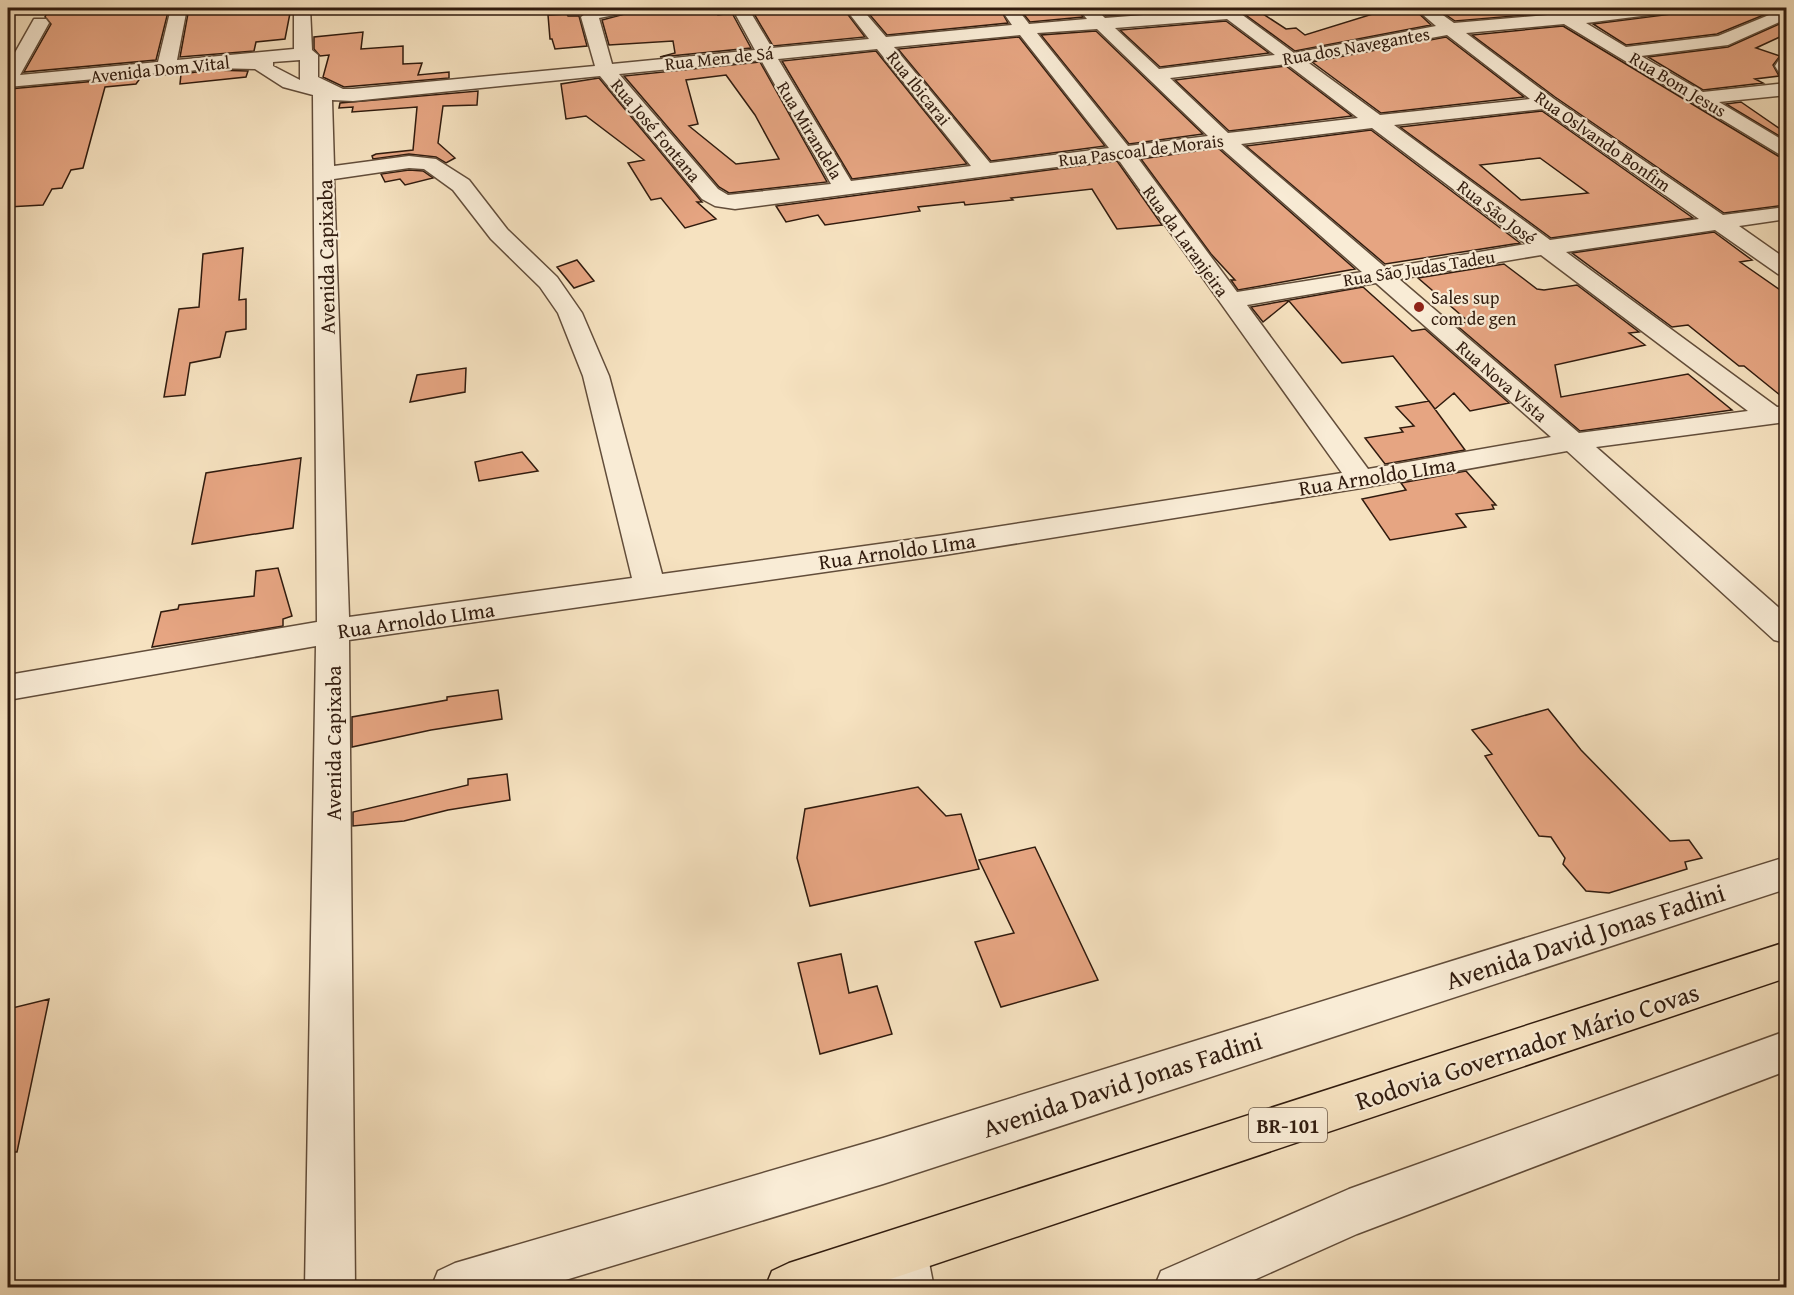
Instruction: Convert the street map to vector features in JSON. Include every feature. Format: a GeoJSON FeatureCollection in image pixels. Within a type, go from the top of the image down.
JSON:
{"type":"FeatureCollection","features":[{"type":"Feature","properties":{"kind":"highway","name":"Rodovia Governador Mário Covas"},"geometry":{"type":"LineString","coordinates":[[789,1287],[906,1270],[1786,960]]}},
{"type":"Feature","properties":{"kind":"street"},"geometry":{"type":"LineString","coordinates":[[166,69],[179,8]]}},
{"type":"Feature","properties":{"kind":"street"},"geometry":{"type":"LineString","coordinates":[[302,8],[306,57],[311,65],[309,79],[315,84],[338,93]]}},
{"type":"Feature","properties":{"kind":"street","name":"Rua José Fontana"},"geometry":{"type":"LineString","coordinates":[[623,8],[600,10],[591,14],[590,17],[605,70],[714,198],[735,202]]}},
{"type":"Feature","properties":{"kind":"street","name":"Rua Mirandela"},"geometry":{"type":"LineString","coordinates":[[740,8],[845,189]]}},
{"type":"Feature","properties":{"kind":"street","name":"Rua Ibicarai"},"geometry":{"type":"LineString","coordinates":[[854,8],[984,169]]}},
{"type":"Feature","properties":{"kind":"street","name":"Rua da Laranjeira"},"geometry":{"type":"LineString","coordinates":[[1006,8],[1025,28],[1122,151],[1361,479]]}},
{"type":"Feature","properties":{"kind":"street","name":"Rua Oslvando Bonfim"},"geometry":{"type":"LineString","coordinates":[[1423,8],[1547,103],[1786,269]]}},
{"type":"Feature","properties":{"kind":"street","name":"Rua dos Navegantes"},"geometry":{"type":"LineString","coordinates":[[1153,75],[1294,58],[1450,29],[1569,20],[1597,12],[1665,8]]}},
{"type":"Feature","properties":{"kind":"street","name":"Rua Men de Sá"},"geometry":{"type":"LineString","coordinates":[[219,64],[264,63],[264,68],[290,83],[338,93],[605,70],[1025,28],[1093,15],[1227,10]]}},
{"type":"Feature","properties":{"kind":"street","name":"Rua São José"},"geometry":{"type":"LineString","coordinates":[[1227,10],[1294,58],[1544,248],[1779,415]]}},
{"type":"Feature","properties":{"kind":"street"},"geometry":{"type":"LineString","coordinates":[[1625,52],[1722,40],[1786,13]]}},
{"type":"Feature","properties":{"kind":"street","name":"Rua Nova Vista"},"geometry":{"type":"LineString","coordinates":[[1093,15],[1153,75],[1224,140],[1573,442],[1786,632]]}},
{"type":"Feature","properties":{"kind":"street","name":"Rua Bom Jesus"},"geometry":{"type":"LineString","coordinates":[[1569,20],[1786,150]]}},
{"type":"Feature","properties":{"kind":"street"},"geometry":{"type":"LineString","coordinates":[[8,82],[40,23]]}},
{"type":"Feature","properties":{"kind":"street","name":"Avenida Dom Vital"},"geometry":{"type":"LineString","coordinates":[[8,82],[306,57]]}},
{"type":"Feature","properties":{"kind":"street"},"geometry":{"type":"LineString","coordinates":[[1786,62],[1784,66],[1786,70]]}},
{"type":"Feature","properties":{"kind":"street"},"geometry":{"type":"LineString","coordinates":[[1702,98],[1786,89]]}},
{"type":"Feature","properties":{"kind":"street","name":"Avenida Capixaba"},"geometry":{"type":"LineString","coordinates":[[330,1287],[333,631],[324,174],[338,93]]}},
{"type":"Feature","properties":{"kind":"street","name":"Rua Pascoal de Morais"},"geometry":{"type":"LineString","coordinates":[[735,202],[1376,120],[1547,103]]}},
{"type":"Feature","properties":{"kind":"street"},"geometry":{"type":"LineString","coordinates":[[324,174],[409,162],[429,164],[461,184],[499,234],[549,282],[570,313],[596,376],[650,586]]}},
{"type":"Feature","properties":{"kind":"street","name":"Rua São Judas Tadeu"},"geometry":{"type":"LineString","coordinates":[[1230,301],[1378,274],[1786,213]]}},
{"type":"Feature","properties":{"kind":"street","name":"Rua Arnoldo LIma"},"geometry":{"type":"LineString","coordinates":[[8,688],[333,631],[944,545],[1361,479],[1573,442],[1779,415]]}},
{"type":"Feature","properties":{"kind":"street","name":"Avenida David Jonas Fadini"},"geometry":{"type":"LineString","coordinates":[[455,1287],[883,1161],[1786,873]]}},
{"type":"Feature","properties":{"kind":"street"},"geometry":{"type":"LineString","coordinates":[[1178,1287],[1349,1213],[1786,1051]]}},
{"type":"Feature","properties":{"kind":"building"},"geometry":{"type":"Polygon","coordinates":[[[133,8],[169,8],[156,60],[24,72],[51,24],[45,17],[47,13],[130,12],[133,8]]]}},
{"type":"Feature","properties":{"kind":"building"},"geometry":{"type":"Polygon","coordinates":[[[189,8],[291,8],[285,39],[256,42],[254,51],[180,57],[189,8]]]}},
{"type":"Feature","properties":{"kind":"building"},"geometry":{"type":"Polygon","coordinates":[[[843,8],[865,37],[773,46],[753,12],[843,8]]]}},
{"type":"Feature","properties":{"kind":"building"},"geometry":{"type":"Polygon","coordinates":[[[864,8],[1011,8],[1005,10],[1003,14],[1008,23],[887,35],[864,8]]]}},
{"type":"Feature","properties":{"kind":"building"},"geometry":{"type":"Polygon","coordinates":[[[1011,8],[1083,8],[1080,12],[1083,17],[1030,22],[1021,11],[1011,8]]]}},
{"type":"Feature","properties":{"kind":"building"},"geometry":{"type":"Polygon","coordinates":[[[1154,8],[1211,8],[1106,16],[1102,12],[1154,8]]]}},
{"type":"Feature","properties":{"kind":"building"},"geometry":{"type":"Polygon","coordinates":[[[1236,8],[1254,8],[1286,29],[1296,28],[1305,35],[1392,8],[1413,8],[1431,25],[1295,51],[1236,8]]]}},
{"type":"Feature","properties":{"kind":"building"},"geometry":{"type":"Polygon","coordinates":[[[1436,8],[1609,8],[1455,21],[1436,8]]]}},
{"type":"Feature","properties":{"kind":"building"},"geometry":{"type":"Polygon","coordinates":[[[1675,8],[1769,8],[1776,10],[1717,34],[1626,45],[1593,24],[1671,14],[1675,8]]]}},
{"type":"Feature","properties":{"kind":"building"},"geometry":{"type":"Polygon","coordinates":[[[671,9],[672,13],[717,9],[718,15],[732,13],[751,48],[660,57],[675,53],[673,41],[609,45],[602,20],[632,12],[671,9]]]}},
{"type":"Feature","properties":{"kind":"building"},"geometry":{"type":"Polygon","coordinates":[[[567,14],[568,16],[579,16],[587,46],[555,49],[550,39],[548,15],[567,14]]]}},
{"type":"Feature","properties":{"kind":"building"},"geometry":{"type":"Polygon","coordinates":[[[1226,21],[1269,53],[1160,67],[1120,30],[1226,21]]]}},
{"type":"Feature","properties":{"kind":"building"},"geometry":{"type":"Polygon","coordinates":[[[1786,21],[1786,34],[1756,48],[1780,56],[1773,65],[1779,76],[1755,79],[1763,83],[1703,90],[1648,57],[1728,47],[1786,21]]]}},
{"type":"Feature","properties":{"kind":"building"},"geometry":{"type":"Polygon","coordinates":[[[1563,26],[1778,156],[1786,158],[1786,205],[1724,213],[1555,97],[1472,35],[1563,26]]]}},
{"type":"Feature","properties":{"kind":"building"},"geometry":{"type":"Polygon","coordinates":[[[1096,31],[1203,134],[1129,144],[1041,35],[1096,31]]]}},
{"type":"Feature","properties":{"kind":"building"},"geometry":{"type":"Polygon","coordinates":[[[363,32],[361,49],[403,46],[403,64],[422,63],[418,75],[449,72],[449,78],[344,87],[323,77],[329,55],[320,56],[314,49],[314,37],[363,32]]]}},
{"type":"Feature","properties":{"kind":"building"},"geometry":{"type":"Polygon","coordinates":[[[1019,37],[1105,146],[991,161],[898,49],[1019,37]]]}},
{"type":"Feature","properties":{"kind":"building"},"geometry":{"type":"Polygon","coordinates":[[[1446,37],[1524,97],[1381,113],[1312,62],[1446,37]]]}},
{"type":"Feature","properties":{"kind":"building"},"geometry":{"type":"Polygon","coordinates":[[[876,51],[967,164],[852,179],[782,61],[876,51]]]}},
{"type":"Feature","properties":{"kind":"building"},"geometry":{"type":"Polygon","coordinates":[[[760,62],[827,182],[729,193],[719,187],[624,76],[760,62]],[[726,75],[686,80],[698,124],[689,126],[736,164],[779,159],[755,115],[726,75]]]}},
{"type":"Feature","properties":{"kind":"building"},"geometry":{"type":"Polygon","coordinates":[[[1286,66],[1352,116],[1229,131],[1175,80],[1286,66]]]}},
{"type":"Feature","properties":{"kind":"building"},"geometry":{"type":"Polygon","coordinates":[[[212,70],[248,71],[246,77],[180,84],[181,74],[212,70]]]}},
{"type":"Feature","properties":{"kind":"building"},"geometry":{"type":"Polygon","coordinates":[[[141,77],[136,84],[105,87],[83,168],[71,170],[62,188],[52,189],[43,205],[8,207],[9,89],[141,77]]]}},
{"type":"Feature","properties":{"kind":"building"},"geometry":{"type":"Polygon","coordinates":[[[599,78],[702,202],[697,202],[716,219],[685,228],[661,198],[651,200],[628,163],[644,160],[586,116],[566,119],[561,84],[599,78]]]}},
{"type":"Feature","properties":{"kind":"building"},"geometry":{"type":"Polygon","coordinates":[[[478,91],[477,105],[443,106],[438,143],[455,158],[446,163],[436,157],[409,154],[373,159],[372,156],[376,154],[413,150],[417,107],[352,112],[353,107],[339,108],[340,103],[478,91]]]}},
{"type":"Feature","properties":{"kind":"building"},"geometry":{"type":"Polygon","coordinates":[[[1741,102],[1786,133],[1786,140],[1726,104],[1741,102]]]}},
{"type":"Feature","properties":{"kind":"building"},"geometry":{"type":"Polygon","coordinates":[[[1542,111],[1693,218],[1551,238],[1400,127],[1542,111]],[[1540,158],[1480,165],[1521,200],[1588,193],[1540,158]]]}},
{"type":"Feature","properties":{"kind":"building"},"geometry":{"type":"Polygon","coordinates":[[[1371,130],[1520,243],[1385,264],[1246,146],[1371,130]]]}},
{"type":"Feature","properties":{"kind":"building"},"geometry":{"type":"Polygon","coordinates":[[[1218,148],[1355,269],[1238,290],[1231,280],[1235,280],[1211,254],[1141,159],[1218,148]]]}},
{"type":"Feature","properties":{"kind":"building"},"geometry":{"type":"Polygon","coordinates":[[[1117,161],[1162,225],[1117,229],[1092,189],[965,205],[964,202],[918,207],[920,211],[825,225],[818,215],[786,222],[776,206],[1117,161]]]}},
{"type":"Feature","properties":{"kind":"building"},"geometry":{"type":"Polygon","coordinates":[[[409,170],[423,171],[433,178],[405,185],[400,179],[385,182],[381,174],[409,170]]]}},
{"type":"Feature","properties":{"kind":"building"},"geometry":{"type":"Polygon","coordinates":[[[1714,232],[1752,260],[1740,262],[1786,294],[1786,400],[1688,325],[1672,327],[1572,253],[1714,232]]]}},
{"type":"Feature","properties":{"kind":"building"},"geometry":{"type":"Polygon","coordinates":[[[243,248],[239,300],[246,299],[246,329],[226,332],[220,357],[190,363],[185,395],[164,397],[179,309],[199,307],[203,254],[243,248]]]}},
{"type":"Feature","properties":{"kind":"building"},"geometry":{"type":"Polygon","coordinates":[[[577,260],[594,281],[574,288],[557,267],[577,260]]]}},
{"type":"Feature","properties":{"kind":"building"},"geometry":{"type":"Polygon","coordinates":[[[1504,264],[1537,289],[1577,285],[1639,332],[1629,333],[1645,345],[1555,365],[1561,397],[1688,374],[1732,410],[1580,431],[1455,324],[1469,322],[1418,278],[1504,264]]]}},
{"type":"Feature","properties":{"kind":"building"},"geometry":{"type":"Polygon","coordinates":[[[1363,287],[1412,331],[1425,329],[1509,403],[1470,411],[1454,393],[1435,409],[1393,356],[1342,363],[1289,301],[1263,322],[1251,307],[1363,287]]]}},
{"type":"Feature","properties":{"kind":"building"},"geometry":{"type":"Polygon","coordinates":[[[466,368],[465,392],[410,402],[417,375],[466,368]]]}},
{"type":"Feature","properties":{"kind":"building"},"geometry":{"type":"Polygon","coordinates":[[[1429,401],[1465,450],[1385,464],[1365,438],[1403,432],[1400,428],[1414,426],[1396,407],[1429,401]]]}},
{"type":"Feature","properties":{"kind":"building"},"geometry":{"type":"Polygon","coordinates":[[[522,452],[538,471],[479,481],[475,462],[522,452]]]}},
{"type":"Feature","properties":{"kind":"building"},"geometry":{"type":"Polygon","coordinates":[[[301,458],[293,528],[192,544],[206,473],[301,458]]]}},
{"type":"Feature","properties":{"kind":"building"},"geometry":{"type":"Polygon","coordinates":[[[1466,471],[1496,505],[1492,505],[1494,509],[1456,514],[1466,527],[1390,540],[1362,499],[1406,490],[1401,483],[1466,471]]]}},
{"type":"Feature","properties":{"kind":"building"},"geometry":{"type":"Polygon","coordinates":[[[278,568],[292,616],[283,619],[283,626],[152,647],[161,612],[178,609],[179,605],[254,596],[256,571],[278,568]]]}},
{"type":"Feature","properties":{"kind":"building"},"geometry":{"type":"Polygon","coordinates":[[[498,690],[502,719],[431,730],[352,747],[352,717],[447,700],[447,697],[498,690]]]}},
{"type":"Feature","properties":{"kind":"building"},"geometry":{"type":"Polygon","coordinates":[[[1548,709],[1581,750],[1670,841],[1689,840],[1702,858],[1685,862],[1687,869],[1609,893],[1586,891],[1563,864],[1565,858],[1551,837],[1539,836],[1485,756],[1492,754],[1472,730],[1548,709]]]}},
{"type":"Feature","properties":{"kind":"building"},"geometry":{"type":"Polygon","coordinates":[[[507,774],[510,800],[448,810],[404,821],[353,826],[353,812],[468,785],[468,779],[507,774]]]}},
{"type":"Feature","properties":{"kind":"building"},"geometry":{"type":"Polygon","coordinates":[[[918,787],[946,816],[961,814],[979,869],[810,906],[797,858],[805,809],[918,787]]]}},
{"type":"Feature","properties":{"kind":"building"},"geometry":{"type":"Polygon","coordinates":[[[1035,847],[1098,980],[1001,1007],[975,942],[1014,933],[979,860],[1035,847]]]}},
{"type":"Feature","properties":{"kind":"building"},"geometry":{"type":"Polygon","coordinates":[[[841,954],[849,993],[877,986],[892,1034],[820,1054],[798,963],[841,954]]]}},
{"type":"Feature","properties":{"kind":"building"},"geometry":{"type":"Polygon","coordinates":[[[49,999],[17,1152],[8,1152],[8,1009],[49,999]]]}},
{"type":"Feature","properties":{"kind":"place","name":"Sales sup com de gen"},"geometry":{"type":"Point","coordinates":[1419,307]}}]}
